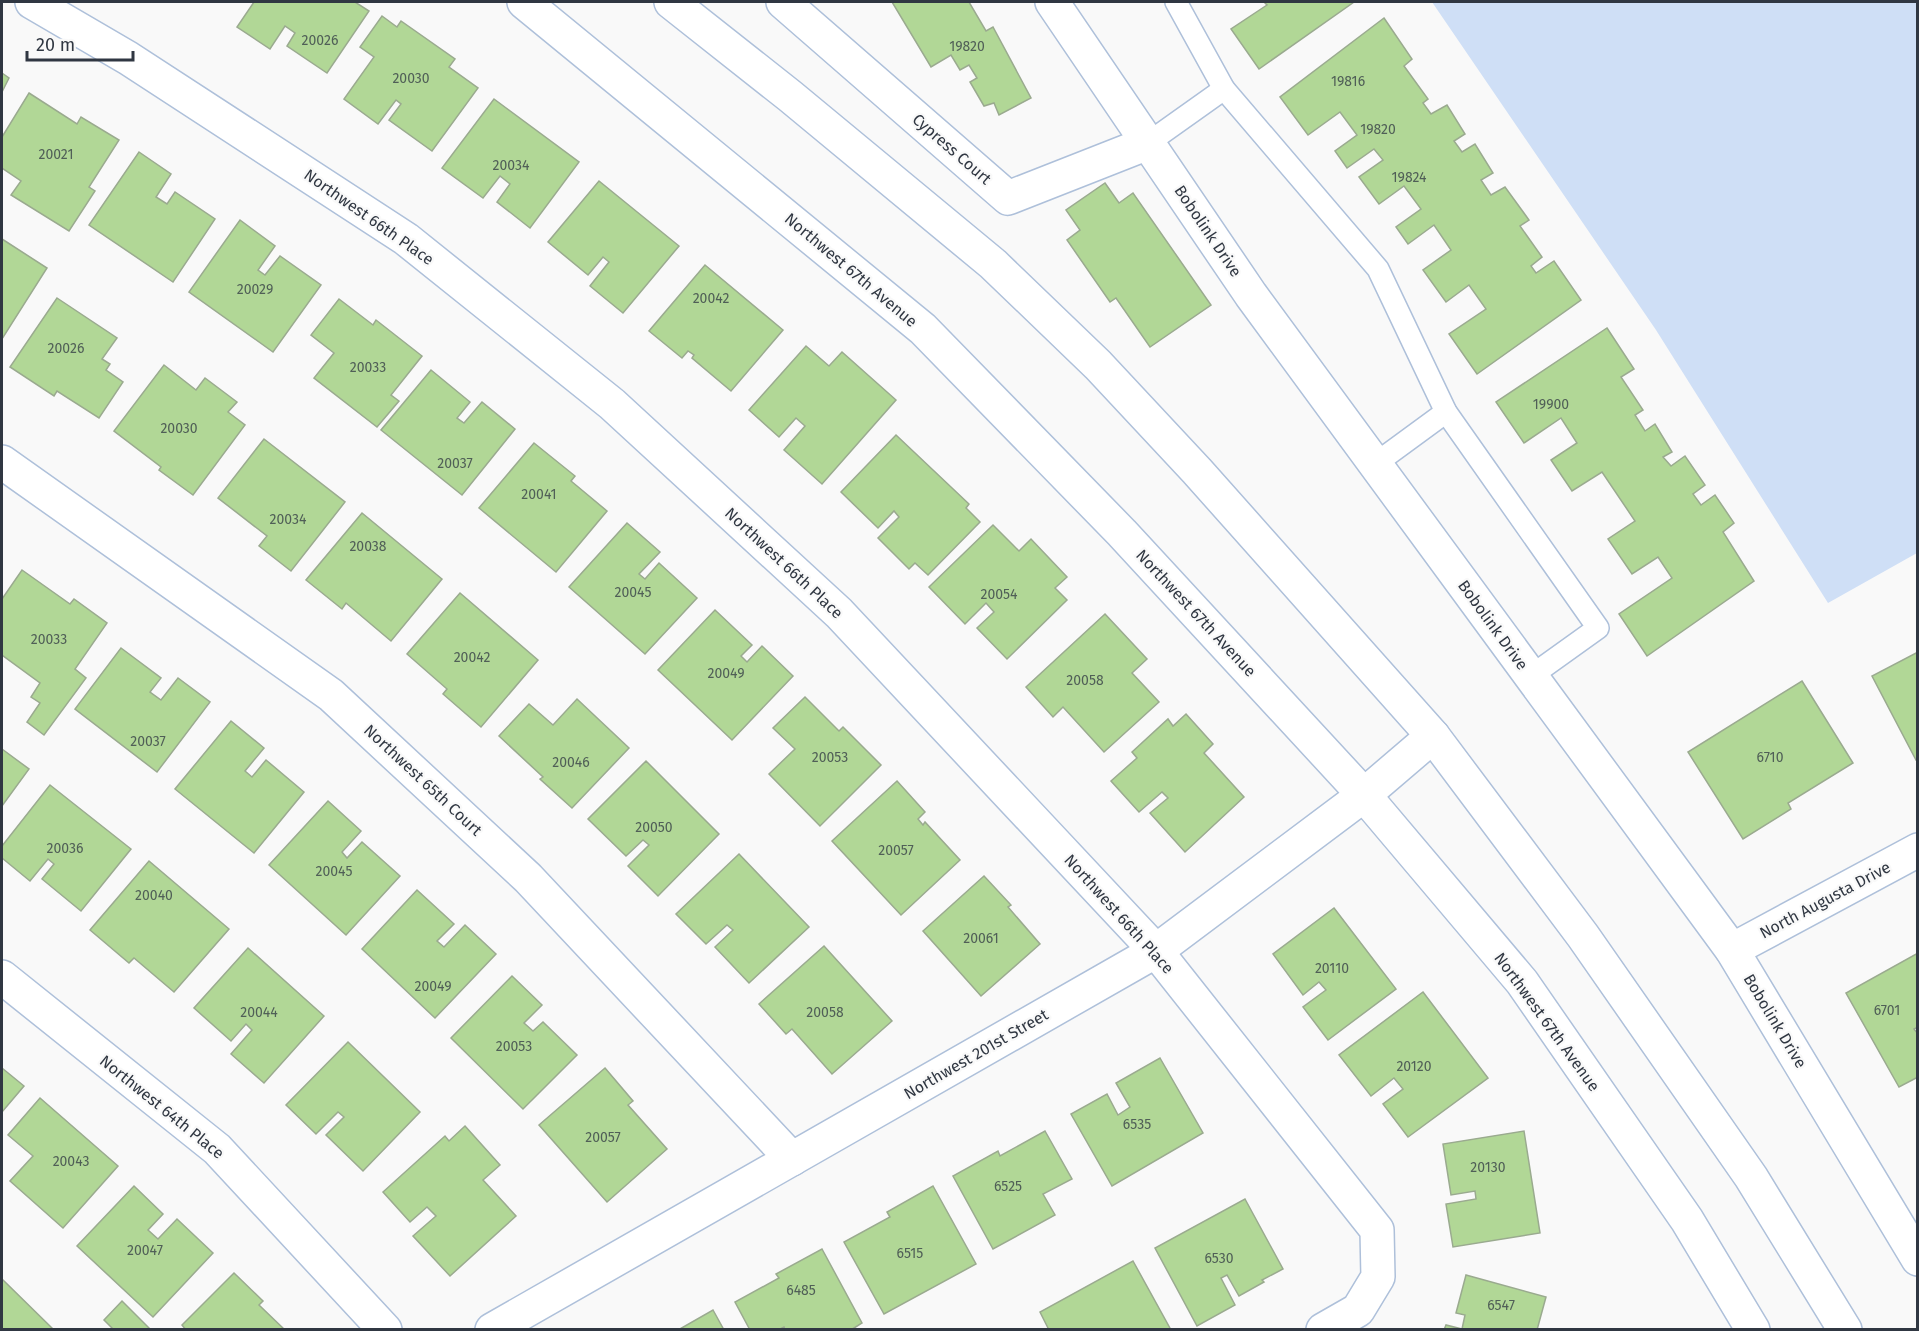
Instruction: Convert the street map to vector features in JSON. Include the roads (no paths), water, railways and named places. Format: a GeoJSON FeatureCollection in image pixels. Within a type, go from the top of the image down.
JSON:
{"type":"FeatureCollection","features":[{"type":"Feature","properties":{"kind":"street","name":"Northwest 66th Place"},"geometry":{"type":"LineString","coordinates":[[32,2],[128,58],[406,239],[612,404],[839,613],[1156,951],[1377,1230],[1378,1277],[1358,1310],[1323,1329]]}},
{"type":"Feature","properties":{"kind":"street","name":"Northwest 67th Avenue"},"geometry":{"type":"LineString","coordinates":[[524,2],[923,329],[1122,532],[1364,795],[1522,982],[1687,1220],[1753,1329]]}},
{"type":"Feature","properties":{"kind":"street"},"geometry":{"type":"LineString","coordinates":[[671,2],[790,96],[993,264],[1098,365],[1197,471],[1433,736],[1584,936],[1751,1177],[1845,1329]]}},
{"type":"Feature","properties":{"kind":"street","name":"Cypress Court"},"geometry":{"type":"LineString","coordinates":[[783,2],[1008,198],[1148,143]]}},
{"type":"Feature","properties":{"kind":"street","name":"Bobolink Drive"},"geometry":{"type":"LineString","coordinates":[[1052,2],[1251,295],[1732,950],[1917,1259]]}},
{"type":"Feature","properties":{"kind":"street","name":"Northwest 65th Court"},"geometry":{"type":"LineString","coordinates":[[2,462],[331,695],[528,878],[792,1160]]}},
{"type":"Feature","properties":{"kind":"street","name":"Northwest 201st Street"},"geometry":{"type":"LineString","coordinates":[[492,1329],[1156,951],[1364,795],[1433,736]]}},
{"type":"Feature","properties":{"kind":"street","name":"North Augusta Drive"},"geometry":{"type":"LineString","coordinates":[[1732,950],[1917,850]]}},
{"type":"Feature","properties":{"kind":"street","name":"Northwest 64th Place"},"geometry":{"type":"LineString","coordinates":[[2,977],[217,1149],[385,1329]]}},
{"type":"Feature","properties":{"kind":"lane"},"geometry":{"type":"LineString","coordinates":[[1176,2],[1224,89],[1378,269],[1446,412],[1598,628],[1531,676]]}},
{"type":"Feature","properties":{"kind":"lane"},"geometry":{"type":"LineString","coordinates":[[1148,143],[1224,89]]}},
{"type":"Feature","properties":{"kind":"lane"},"geometry":{"type":"LineString","coordinates":[[1375,464],[1446,412]]}}]}
